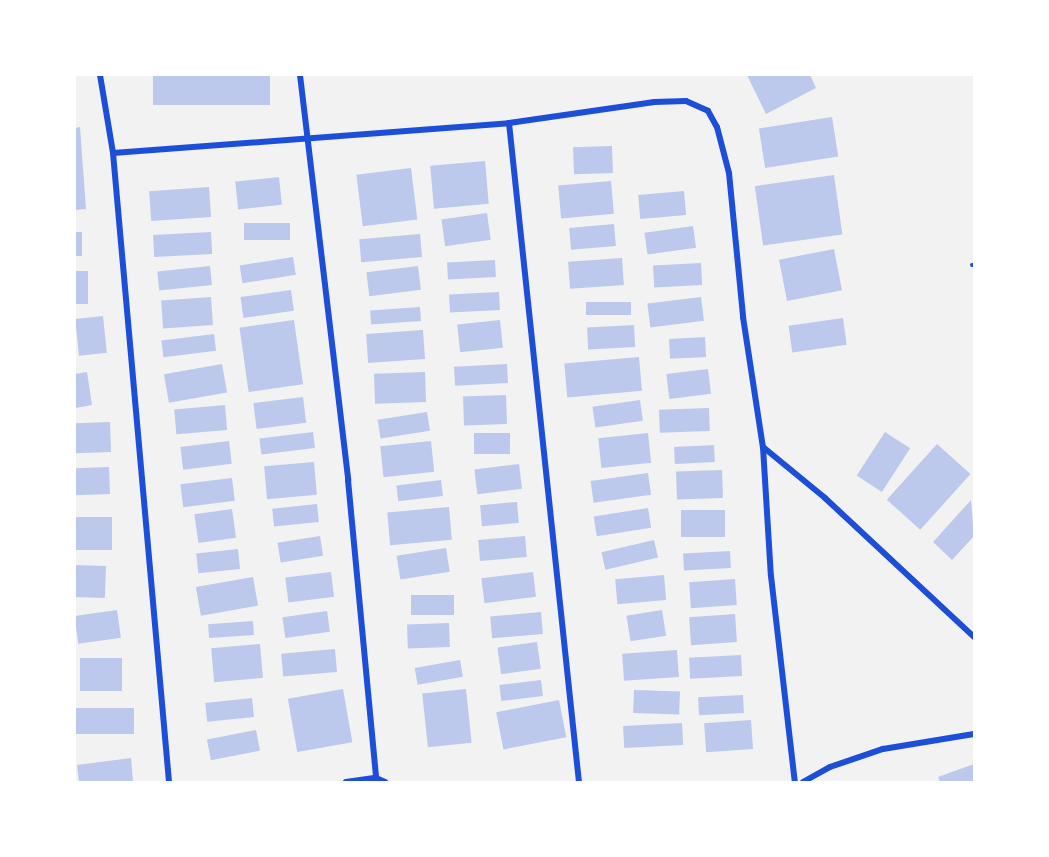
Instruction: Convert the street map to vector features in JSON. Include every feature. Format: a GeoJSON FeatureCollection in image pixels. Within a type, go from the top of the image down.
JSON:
{"type":"FeatureCollection","features":[{"type":"Feature","properties":{"kind":"street"},"geometry":{"type":"LineString","coordinates":[[100,75],[113,153],[169,782]]}},
{"type":"Feature","properties":{"kind":"street"},"geometry":{"type":"LineString","coordinates":[[300,75],[348,480],[376,778]]}},
{"type":"Feature","properties":{"kind":"street"},"geometry":{"type":"LineString","coordinates":[[113,153],[307,136],[509,123],[654,102],[686,101],[708,111],[717,127],[729,173],[743,317],[763,447],[771,576],[795,782]]}},
{"type":"Feature","properties":{"kind":"street"},"geometry":{"type":"LineString","coordinates":[[509,123],[579,782]]}},
{"type":"Feature","properties":{"kind":"street"},"geometry":{"type":"LineString","coordinates":[[763,447],[825,498],[974,637]]}},
{"type":"Feature","properties":{"kind":"street"},"geometry":{"type":"LineString","coordinates":[[803,782],[830,767],[883,749],[974,734]]}},
{"type":"Feature","properties":{"kind":"street"},"geometry":{"type":"LineString","coordinates":[[346,782],[376,778],[386,782]]}},
{"type":"Feature","properties":{"kind":"building"},"geometry":{"type":"Polygon","coordinates":[[[153,75],[270,75],[270,105],[153,105],[153,75]]]}},
{"type":"Feature","properties":{"kind":"building"},"geometry":{"type":"Polygon","coordinates":[[[747,75],[810,75],[816,88],[766,114],[747,75]]]}},
{"type":"Feature","properties":{"kind":"building"},"geometry":{"type":"Polygon","coordinates":[[[832,117],[838,157],[765,168],[759,129],[832,117]]]}},
{"type":"Feature","properties":{"kind":"building"},"geometry":{"type":"Polygon","coordinates":[[[80,127],[86,209],[75,210],[75,128],[80,127]]]}},
{"type":"Feature","properties":{"kind":"building"},"geometry":{"type":"Polygon","coordinates":[[[612,146],[613,173],[574,174],[573,147],[612,146]]]}},
{"type":"Feature","properties":{"kind":"building"},"geometry":{"type":"Polygon","coordinates":[[[485,161],[489,204],[434,209],[430,166],[485,161]]]}},
{"type":"Feature","properties":{"kind":"building"},"geometry":{"type":"Polygon","coordinates":[[[411,168],[417,220],[363,226],[356,175],[411,168]]]}},
{"type":"Feature","properties":{"kind":"building"},"geometry":{"type":"Polygon","coordinates":[[[834,175],[842,234],[763,246],[755,186],[834,175]]]}},
{"type":"Feature","properties":{"kind":"building"},"geometry":{"type":"Polygon","coordinates":[[[279,177],[282,205],[238,209],[235,182],[279,177]]]}},
{"type":"Feature","properties":{"kind":"building"},"geometry":{"type":"Polygon","coordinates":[[[611,181],[614,214],[561,218],[558,186],[611,181]]]}},
{"type":"Feature","properties":{"kind":"building"},"geometry":{"type":"Polygon","coordinates":[[[209,187],[211,217],[151,221],[149,191],[209,187]]]}},
{"type":"Feature","properties":{"kind":"building"},"geometry":{"type":"Polygon","coordinates":[[[684,191],[686,215],[640,219],[638,195],[684,191]]]}},
{"type":"Feature","properties":{"kind":"building"},"geometry":{"type":"Polygon","coordinates":[[[487,213],[491,240],[445,246],[441,219],[487,213]]]}},
{"type":"Feature","properties":{"kind":"building"},"geometry":{"type":"Polygon","coordinates":[[[244,223],[290,223],[290,240],[244,240],[244,223]]]}},
{"type":"Feature","properties":{"kind":"building"},"geometry":{"type":"Polygon","coordinates":[[[614,224],[616,246],[571,250],[569,228],[614,224]]]}},
{"type":"Feature","properties":{"kind":"building"},"geometry":{"type":"Polygon","coordinates":[[[693,226],[696,248],[648,255],[644,233],[693,226]]]}},
{"type":"Feature","properties":{"kind":"building"},"geometry":{"type":"Polygon","coordinates":[[[75,232],[82,232],[82,256],[75,256],[75,232]]]}},
{"type":"Feature","properties":{"kind":"building"},"geometry":{"type":"Polygon","coordinates":[[[211,232],[212,254],[154,257],[153,235],[211,232]]]}},
{"type":"Feature","properties":{"kind":"building"},"geometry":{"type":"Polygon","coordinates":[[[420,234],[422,257],[361,262],[359,239],[420,234]]]}},
{"type":"Feature","properties":{"kind":"building"},"geometry":{"type":"Polygon","coordinates":[[[834,249],[842,290],[787,301],[779,260],[834,249]]]}},
{"type":"Feature","properties":{"kind":"building"},"geometry":{"type":"Polygon","coordinates":[[[293,257],[296,275],[242,283],[240,265],[293,257]]]}},
{"type":"Feature","properties":{"kind":"building"},"geometry":{"type":"Polygon","coordinates":[[[622,258],[624,285],[570,289],[568,262],[622,258]]]}},
{"type":"Feature","properties":{"kind":"building"},"geometry":{"type":"Polygon","coordinates":[[[495,260],[496,277],[448,279],[447,263],[495,260]]]}},
{"type":"Feature","properties":{"kind":"building"},"geometry":{"type":"Polygon","coordinates":[[[701,263],[702,285],[654,287],[653,266],[701,263]]]}},
{"type":"Feature","properties":{"kind":"building"},"geometry":{"type":"Polygon","coordinates":[[[210,266],[212,285],[159,290],[157,272],[210,266]]]}},
{"type":"Feature","properties":{"kind":"building"},"geometry":{"type":"Polygon","coordinates":[[[418,266],[421,290],[369,296],[366,272],[418,266]]]}},
{"type":"Feature","properties":{"kind":"building"},"geometry":{"type":"Polygon","coordinates":[[[75,271],[88,271],[88,304],[75,304],[75,271]]]}},
{"type":"Feature","properties":{"kind":"building"},"geometry":{"type":"Polygon","coordinates":[[[291,290],[294,311],[243,318],[240,297],[291,290]]]}},
{"type":"Feature","properties":{"kind":"building"},"geometry":{"type":"Polygon","coordinates":[[[499,292],[500,310],[450,313],[449,295],[499,292]]]}},
{"type":"Feature","properties":{"kind":"building"},"geometry":{"type":"Polygon","coordinates":[[[211,297],[213,325],[163,328],[161,300],[211,297]]]}},
{"type":"Feature","properties":{"kind":"building"},"geometry":{"type":"Polygon","coordinates":[[[701,297],[704,321],[650,327],[647,304],[701,297]]]}},
{"type":"Feature","properties":{"kind":"building"},"geometry":{"type":"Polygon","coordinates":[[[586,302],[631,302],[631,315],[586,315],[586,302]]]}},
{"type":"Feature","properties":{"kind":"building"},"geometry":{"type":"Polygon","coordinates":[[[420,307],[421,321],[371,324],[370,310],[420,307]]]}},
{"type":"Feature","properties":{"kind":"building"},"geometry":{"type":"Polygon","coordinates":[[[103,316],[107,353],[79,356],[75,319],[103,316]]]}},
{"type":"Feature","properties":{"kind":"building"},"geometry":{"type":"Polygon","coordinates":[[[843,318],[847,345],[792,352],[789,326],[843,318]]]}},
{"type":"Feature","properties":{"kind":"building"},"geometry":{"type":"Polygon","coordinates":[[[294,320],[303,384],[249,392],[240,328],[294,320]]]}},
{"type":"Feature","properties":{"kind":"building"},"geometry":{"type":"Polygon","coordinates":[[[500,320],[503,348],[460,352],[457,324],[500,320]]]}},
{"type":"Feature","properties":{"kind":"building"},"geometry":{"type":"Polygon","coordinates":[[[634,325],[635,347],[588,349],[587,327],[634,325]]]}},
{"type":"Feature","properties":{"kind":"building"},"geometry":{"type":"Polygon","coordinates":[[[423,330],[425,359],[368,363],[366,334],[423,330]]]}},
{"type":"Feature","properties":{"kind":"building"},"geometry":{"type":"Polygon","coordinates":[[[214,334],[216,351],[163,357],[161,340],[214,334]]]}},
{"type":"Feature","properties":{"kind":"building"},"geometry":{"type":"Polygon","coordinates":[[[705,337],[706,357],[670,359],[669,339],[705,337]]]}},
{"type":"Feature","properties":{"kind":"building"},"geometry":{"type":"Polygon","coordinates":[[[639,357],[642,391],[567,397],[564,364],[639,357]]]}},
{"type":"Feature","properties":{"kind":"building"},"geometry":{"type":"Polygon","coordinates":[[[222,364],[227,393],[169,403],[164,374],[222,364]]]}},
{"type":"Feature","properties":{"kind":"building"},"geometry":{"type":"Polygon","coordinates":[[[507,364],[508,383],[455,386],[454,367],[507,364]]]}},
{"type":"Feature","properties":{"kind":"building"},"geometry":{"type":"Polygon","coordinates":[[[708,369],[711,394],[669,399],[666,374],[708,369]]]}},
{"type":"Feature","properties":{"kind":"building"},"geometry":{"type":"Polygon","coordinates":[[[87,372],[92,405],[75,408],[75,374],[87,372]]]}},
{"type":"Feature","properties":{"kind":"building"},"geometry":{"type":"Polygon","coordinates":[[[425,372],[426,402],[375,404],[374,374],[425,372]]]}},
{"type":"Feature","properties":{"kind":"building"},"geometry":{"type":"Polygon","coordinates":[[[506,395],[507,424],[464,425],[463,397],[506,395]]]}},
{"type":"Feature","properties":{"kind":"building"},"geometry":{"type":"Polygon","coordinates":[[[303,397],[306,423],[257,429],[253,403],[303,397]]]}},
{"type":"Feature","properties":{"kind":"building"},"geometry":{"type":"Polygon","coordinates":[[[640,400],[643,421],[595,427],[592,407],[640,400]]]}},
{"type":"Feature","properties":{"kind":"building"},"geometry":{"type":"Polygon","coordinates":[[[225,405],[227,430],[176,434],[174,409],[225,405]]]}},
{"type":"Feature","properties":{"kind":"building"},"geometry":{"type":"Polygon","coordinates":[[[709,408],[710,431],[660,433],[659,410],[709,408]]]}},
{"type":"Feature","properties":{"kind":"building"},"geometry":{"type":"Polygon","coordinates":[[[427,412],[430,431],[381,439],[378,420],[427,412]]]}},
{"type":"Feature","properties":{"kind":"building"},"geometry":{"type":"Polygon","coordinates":[[[110,422],[111,452],[76,453],[75,423],[110,422]]]}},
{"type":"Feature","properties":{"kind":"building"},"geometry":{"type":"Polygon","coordinates":[[[313,432],[315,448],[261,454],[259,439],[313,432]]]}},
{"type":"Feature","properties":{"kind":"building"},"geometry":{"type":"Polygon","coordinates":[[[885,432],[910,448],[882,492],[857,476],[885,432]]]}},
{"type":"Feature","properties":{"kind":"building"},"geometry":{"type":"Polygon","coordinates":[[[474,433],[510,433],[510,454],[474,454],[474,433]]]}},
{"type":"Feature","properties":{"kind":"building"},"geometry":{"type":"Polygon","coordinates":[[[648,433],[651,463],[601,468],[598,438],[648,433]]]}},
{"type":"Feature","properties":{"kind":"building"},"geometry":{"type":"Polygon","coordinates":[[[229,441],[232,464],[183,470],[180,447],[229,441]]]}},
{"type":"Feature","properties":{"kind":"building"},"geometry":{"type":"Polygon","coordinates":[[[431,441],[434,472],[384,477],[380,446],[431,441]]]}},
{"type":"Feature","properties":{"kind":"building"},"geometry":{"type":"Polygon","coordinates":[[[937,444],[970,474],[920,530],[887,500],[937,444]]]}},
{"type":"Feature","properties":{"kind":"building"},"geometry":{"type":"Polygon","coordinates":[[[714,445],[715,462],[675,464],[674,447],[714,445]]]}},
{"type":"Feature","properties":{"kind":"building"},"geometry":{"type":"Polygon","coordinates":[[[314,462],[317,495],[267,499],[264,466],[314,462]]]}},
{"type":"Feature","properties":{"kind":"building"},"geometry":{"type":"Polygon","coordinates":[[[519,464],[522,489],[477,494],[474,469],[519,464]]]}},
{"type":"Feature","properties":{"kind":"building"},"geometry":{"type":"Polygon","coordinates":[[[109,467],[110,494],[76,495],[75,468],[109,467]]]}},
{"type":"Feature","properties":{"kind":"building"},"geometry":{"type":"Polygon","coordinates":[[[722,470],[723,498],[677,500],[676,472],[722,470]]]}},
{"type":"Feature","properties":{"kind":"building"},"geometry":{"type":"Polygon","coordinates":[[[648,473],[651,495],[594,503],[591,481],[648,473]]]}},
{"type":"Feature","properties":{"kind":"building"},"geometry":{"type":"Polygon","coordinates":[[[232,478],[235,501],[183,507],[180,484],[232,478]]]}},
{"type":"Feature","properties":{"kind":"building"},"geometry":{"type":"Polygon","coordinates":[[[441,480],[443,496],[398,501],[396,485],[441,480]]]}},
{"type":"Feature","properties":{"kind":"building"},"geometry":{"type":"Polygon","coordinates":[[[971,500],[974,536],[952,560],[933,542],[971,500]]]}},
{"type":"Feature","properties":{"kind":"building"},"geometry":{"type":"Polygon","coordinates":[[[517,502],[519,523],[482,526],[480,505],[517,502]]]}},
{"type":"Feature","properties":{"kind":"building"},"geometry":{"type":"Polygon","coordinates":[[[317,504],[319,522],[274,527],[272,509],[317,504]]]}},
{"type":"Feature","properties":{"kind":"building"},"geometry":{"type":"Polygon","coordinates":[[[449,507],[452,540],[390,545],[387,512],[449,507]]]}},
{"type":"Feature","properties":{"kind":"building"},"geometry":{"type":"Polygon","coordinates":[[[648,508],[651,528],[597,536],[594,517],[648,508]]]}},
{"type":"Feature","properties":{"kind":"building"},"geometry":{"type":"Polygon","coordinates":[[[232,509],[236,538],[198,543],[194,514],[232,509]]]}},
{"type":"Feature","properties":{"kind":"building"},"geometry":{"type":"Polygon","coordinates":[[[681,510],[725,510],[725,537],[681,537],[681,510]]]}},
{"type":"Feature","properties":{"kind":"building"},"geometry":{"type":"Polygon","coordinates":[[[75,517],[112,517],[112,550],[75,550],[75,517]]]}},
{"type":"Feature","properties":{"kind":"building"},"geometry":{"type":"Polygon","coordinates":[[[320,536],[323,556],[281,562],[278,543],[320,536]]]}},
{"type":"Feature","properties":{"kind":"building"},"geometry":{"type":"Polygon","coordinates":[[[525,536],[527,557],[480,561],[478,540],[525,536]]]}},
{"type":"Feature","properties":{"kind":"building"},"geometry":{"type":"Polygon","coordinates":[[[654,540],[658,558],[605,570],[601,552],[654,540]]]}},
{"type":"Feature","properties":{"kind":"building"},"geometry":{"type":"Polygon","coordinates":[[[446,548],[450,572],[400,580],[397,556],[446,548]]]}},
{"type":"Feature","properties":{"kind":"building"},"geometry":{"type":"Polygon","coordinates":[[[238,549],[240,569],[198,573],[196,553],[238,549]]]}},
{"type":"Feature","properties":{"kind":"building"},"geometry":{"type":"Polygon","coordinates":[[[730,551],[731,568],[684,570],[683,553],[730,551]]]}},
{"type":"Feature","properties":{"kind":"building"},"geometry":{"type":"Polygon","coordinates":[[[75,565],[106,566],[105,598],[75,597],[75,565]]]}},
{"type":"Feature","properties":{"kind":"building"},"geometry":{"type":"Polygon","coordinates":[[[331,572],[334,597],[288,602],[285,578],[331,572]]]}},
{"type":"Feature","properties":{"kind":"building"},"geometry":{"type":"Polygon","coordinates":[[[533,572],[536,597],[484,603],[481,578],[533,572]]]}},
{"type":"Feature","properties":{"kind":"building"},"geometry":{"type":"Polygon","coordinates":[[[664,575],[666,600],[617,604],[615,579],[664,575]]]}},
{"type":"Feature","properties":{"kind":"building"},"geometry":{"type":"Polygon","coordinates":[[[253,577],[258,606],[201,616],[196,587],[253,577]]]}},
{"type":"Feature","properties":{"kind":"building"},"geometry":{"type":"Polygon","coordinates":[[[735,579],[737,605],[691,608],[689,582],[735,579]]]}},
{"type":"Feature","properties":{"kind":"building"},"geometry":{"type":"Polygon","coordinates":[[[411,595],[454,595],[454,615],[411,615],[411,595]]]}},
{"type":"Feature","properties":{"kind":"building"},"geometry":{"type":"Polygon","coordinates":[[[117,610],[121,638],[78,644],[75,616],[117,610]]]}},
{"type":"Feature","properties":{"kind":"building"},"geometry":{"type":"Polygon","coordinates":[[[662,610],[666,636],[631,641],[626,616],[662,610]]]}},
{"type":"Feature","properties":{"kind":"building"},"geometry":{"type":"Polygon","coordinates":[[[327,611],[330,632],[285,638],[282,617],[327,611]]]}},
{"type":"Feature","properties":{"kind":"building"},"geometry":{"type":"Polygon","coordinates":[[[541,612],[543,634],[492,638],[490,616],[541,612]]]}},
{"type":"Feature","properties":{"kind":"building"},"geometry":{"type":"Polygon","coordinates":[[[735,614],[737,642],[691,645],[689,617],[735,614]]]}},
{"type":"Feature","properties":{"kind":"building"},"geometry":{"type":"Polygon","coordinates":[[[253,621],[254,635],[209,638],[208,624],[253,621]]]}},
{"type":"Feature","properties":{"kind":"building"},"geometry":{"type":"Polygon","coordinates":[[[449,623],[450,647],[408,648],[407,624],[449,623]]]}},
{"type":"Feature","properties":{"kind":"building"},"geometry":{"type":"Polygon","coordinates":[[[537,642],[541,669],[501,674],[497,648],[537,642]]]}},
{"type":"Feature","properties":{"kind":"building"},"geometry":{"type":"Polygon","coordinates":[[[260,644],[263,678],[214,682],[211,648],[260,644]]]}},
{"type":"Feature","properties":{"kind":"building"},"geometry":{"type":"Polygon","coordinates":[[[335,649],[337,672],[283,677],[281,654],[335,649]]]}},
{"type":"Feature","properties":{"kind":"building"},"geometry":{"type":"Polygon","coordinates":[[[677,650],[679,677],[624,681],[622,654],[677,650]]]}},
{"type":"Feature","properties":{"kind":"building"},"geometry":{"type":"Polygon","coordinates":[[[741,655],[742,676],[690,679],[689,658],[741,655]]]}},
{"type":"Feature","properties":{"kind":"building"},"geometry":{"type":"Polygon","coordinates":[[[80,658],[122,658],[122,691],[80,691],[80,658]]]}},
{"type":"Feature","properties":{"kind":"building"},"geometry":{"type":"Polygon","coordinates":[[[460,660],[463,677],[418,685],[415,668],[460,660]]]}},
{"type":"Feature","properties":{"kind":"building"},"geometry":{"type":"Polygon","coordinates":[[[541,680],[543,696],[501,701],[499,685],[541,680]]]}},
{"type":"Feature","properties":{"kind":"building"},"geometry":{"type":"Polygon","coordinates":[[[343,689],[352,742],[297,752],[288,699],[343,689]]]}},
{"type":"Feature","properties":{"kind":"building"},"geometry":{"type":"Polygon","coordinates":[[[466,689],[472,743],[428,747],[422,694],[466,689]]]}},
{"type":"Feature","properties":{"kind":"building"},"geometry":{"type":"Polygon","coordinates":[[[634,690],[680,692],[679,715],[633,713],[634,690]]]}},
{"type":"Feature","properties":{"kind":"building"},"geometry":{"type":"Polygon","coordinates":[[[743,695],[744,713],[699,715],[698,697],[743,695]]]}},
{"type":"Feature","properties":{"kind":"building"},"geometry":{"type":"Polygon","coordinates":[[[252,698],[254,717],[207,722],[205,703],[252,698]]]}},
{"type":"Feature","properties":{"kind":"building"},"geometry":{"type":"Polygon","coordinates":[[[559,700],[566,737],[503,750],[496,712],[559,700]]]}},
{"type":"Feature","properties":{"kind":"building"},"geometry":{"type":"Polygon","coordinates":[[[75,708],[134,708],[134,734],[75,734],[75,708]]]}},
{"type":"Feature","properties":{"kind":"building"},"geometry":{"type":"Polygon","coordinates":[[[751,720],[753,749],[706,752],[704,723],[751,720]]]}},
{"type":"Feature","properties":{"kind":"building"},"geometry":{"type":"Polygon","coordinates":[[[682,723],[683,745],[624,748],[623,726],[682,723]]]}},
{"type":"Feature","properties":{"kind":"building"},"geometry":{"type":"Polygon","coordinates":[[[256,730],[260,751],[211,760],[207,740],[256,730]]]}},
{"type":"Feature","properties":{"kind":"building"},"geometry":{"type":"Polygon","coordinates":[[[131,758],[133,782],[79,782],[77,765],[131,758]]]}},
{"type":"Feature","properties":{"kind":"building"},"geometry":{"type":"Polygon","coordinates":[[[974,764],[974,782],[940,782],[938,777],[974,764]]]}}]}
